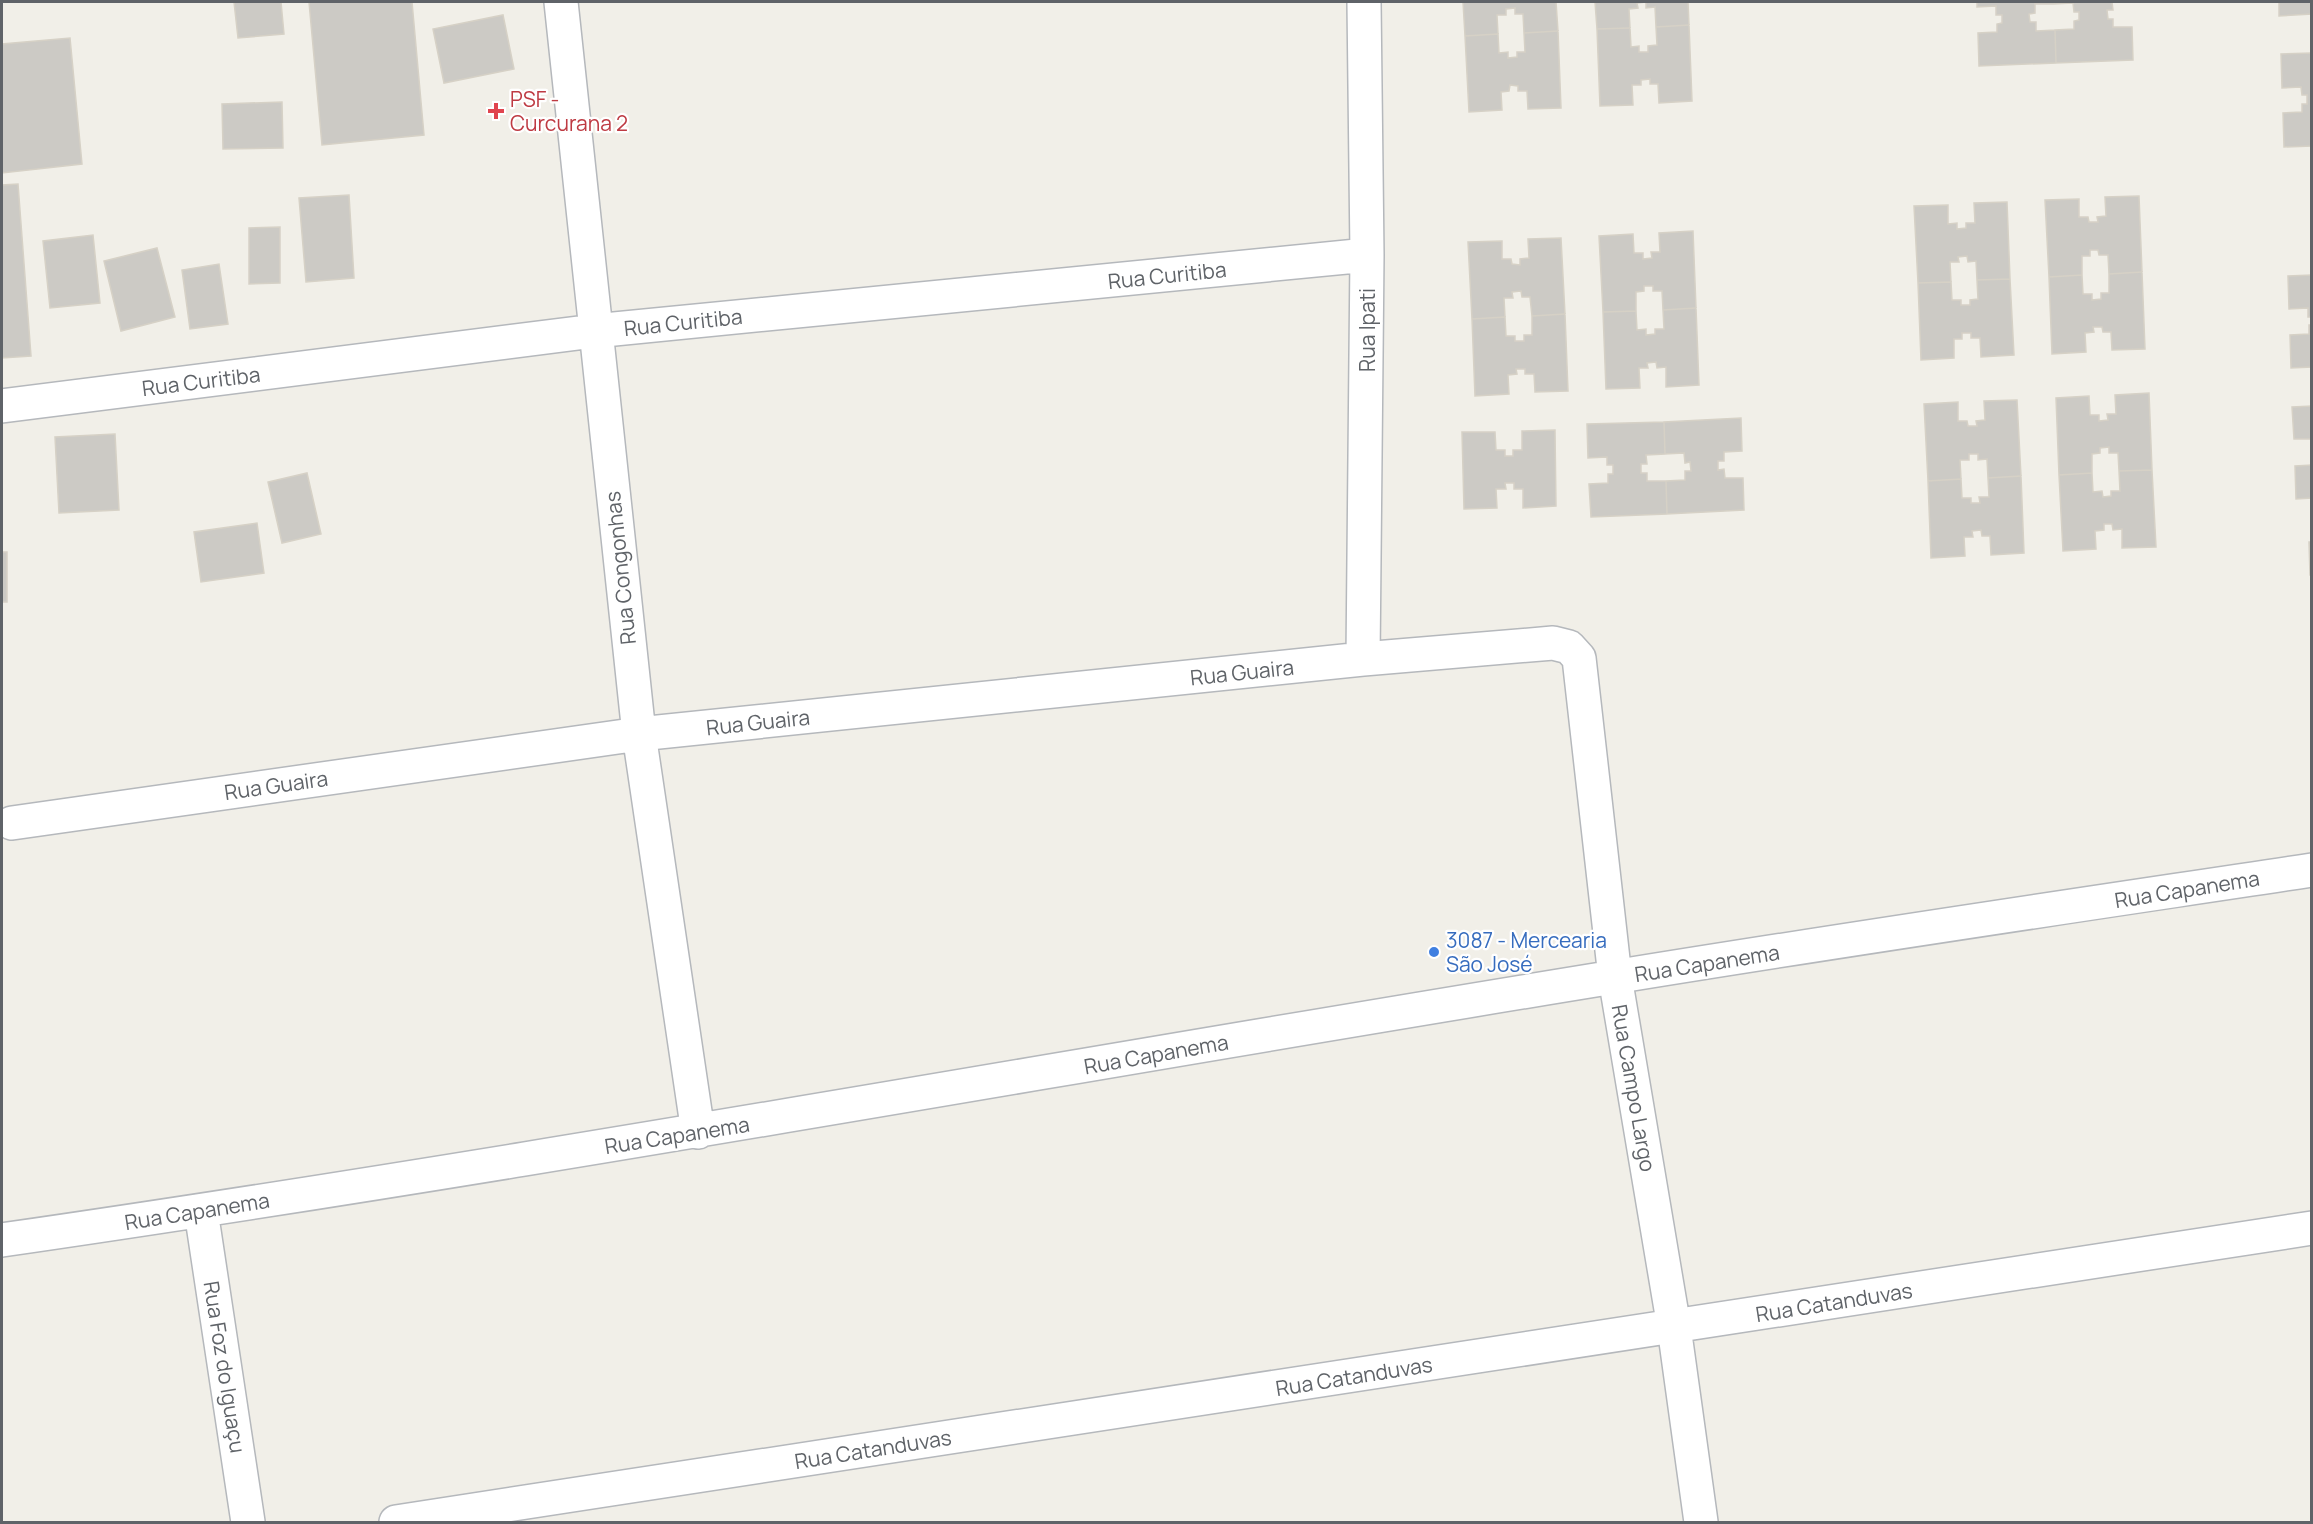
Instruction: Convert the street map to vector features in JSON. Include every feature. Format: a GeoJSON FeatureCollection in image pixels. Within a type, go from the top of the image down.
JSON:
{"type":"FeatureCollection","features":[{"type":"Feature","properties":{"kind":"street","name":"Rua Congonhas"},"geometry":{"type":"LineString","coordinates":[[561,2],[594,331],[639,734],[698,1132]]}},
{"type":"Feature","properties":{"kind":"street","name":"Rua Ipati"},"geometry":{"type":"LineString","coordinates":[[1363,659],[1367,255],[1364,2]]}},
{"type":"Feature","properties":{"kind":"street","name":"Rua Curitiba"},"geometry":{"type":"LineString","coordinates":[[2,406],[594,331],[1367,255]]}},
{"type":"Feature","properties":{"kind":"street","name":"Rua Campo Largo"},"geometry":{"type":"LineString","coordinates":[[1507,646],[1553,643],[1569,647],[1579,658],[1616,977],[1674,1327],[1701,1522]]}},
{"type":"Feature","properties":{"kind":"street","name":"Rua Guaira"},"geometry":{"type":"LineString","coordinates":[[12,823],[639,734],[1507,646]]}},
{"type":"Feature","properties":{"kind":"street","name":"Rua Capanema"},"geometry":{"type":"LineString","coordinates":[[2,1240],[201,1211],[698,1132],[1616,977],[2312,870]]}},
{"type":"Feature","properties":{"kind":"street","name":"Rua Foz do Iguaçu"},"geometry":{"type":"LineString","coordinates":[[201,1211],[248,1522]]}},
{"type":"Feature","properties":{"kind":"street","name":"Rua Catanduvas"},"geometry":{"type":"LineString","coordinates":[[396,1522],[2312,1228]]}},
{"type":"Feature","properties":{"kind":"building"},"geometry":{"type":"Polygon","coordinates":[[[234,2],[281,2],[284,34],[238,38],[234,2]]]}},
{"type":"Feature","properties":{"kind":"building"},"geometry":{"type":"Polygon","coordinates":[[[309,2],[412,2],[424,135],[322,145],[309,2]]]}},
{"type":"Feature","properties":{"kind":"building"},"geometry":{"type":"Polygon","coordinates":[[[1463,2],[1556,2],[1558,31],[1524,33],[1523,14],[1515,14],[1515,8],[1506,9],[1506,15],[1497,15],[1498,34],[1465,36],[1463,2]]]}},
{"type":"Feature","properties":{"kind":"building"},"geometry":{"type":"Polygon","coordinates":[[[1595,2],[1646,2],[1637,3],[1638,8],[1629,9],[1630,28],[1597,29],[1595,2]]]}},
{"type":"Feature","properties":{"kind":"building"},"geometry":{"type":"Polygon","coordinates":[[[1646,2],[1688,2],[1689,25],[1656,27],[1655,7],[1646,8],[1646,2]]]}},
{"type":"Feature","properties":{"kind":"building"},"geometry":{"type":"Polygon","coordinates":[[[1977,2],[2054,2],[2054,4],[2035,4],[2035,13],[2029,14],[2030,22],[2036,22],[2036,31],[2055,30],[2056,63],[1979,66],[1978,33],[1997,32],[1997,24],[2002,23],[2002,15],[1996,15],[1996,6],[1977,7],[1977,2]]]}},
{"type":"Feature","properties":{"kind":"building"},"geometry":{"type":"Polygon","coordinates":[[[2054,2],[2112,2],[2113,10],[2107,10],[2108,19],[2113,19],[2113,27],[2132,27],[2133,60],[2056,63],[2055,30],[2074,29],[2074,21],[2079,20],[2079,12],[2074,12],[2073,3],[2054,4],[2054,2]]]}},
{"type":"Feature","properties":{"kind":"building"},"geometry":{"type":"Polygon","coordinates":[[[2279,2],[2312,2],[2312,14],[2279,16],[2279,2]]]}},
{"type":"Feature","properties":{"kind":"building"},"geometry":{"type":"Polygon","coordinates":[[[503,15],[514,69],[444,83],[433,29],[503,15]]]}},
{"type":"Feature","properties":{"kind":"building"},"geometry":{"type":"Polygon","coordinates":[[[1689,25],[1692,101],[1659,103],[1658,84],[1650,84],[1650,79],[1641,80],[1641,85],[1632,85],[1633,105],[1600,106],[1597,29],[1630,28],[1631,47],[1639,46],[1639,52],[1648,52],[1648,46],[1657,45],[1656,27],[1689,25]]]}},
{"type":"Feature","properties":{"kind":"building"},"geometry":{"type":"Polygon","coordinates":[[[1558,31],[1561,108],[1528,109],[1527,91],[1518,91],[1518,86],[1510,85],[1509,91],[1501,92],[1502,110],[1469,112],[1465,36],[1498,34],[1499,53],[1508,52],[1508,58],[1517,57],[1517,52],[1525,52],[1524,33],[1558,31]]]}},
{"type":"Feature","properties":{"kind":"building"},"geometry":{"type":"Polygon","coordinates":[[[70,38],[82,164],[2,173],[2,44],[70,38]]]}},
{"type":"Feature","properties":{"kind":"building"},"geometry":{"type":"Polygon","coordinates":[[[2312,53],[2312,146],[2284,147],[2283,113],[2302,112],[2302,104],[2307,104],[2307,95],[2302,95],[2301,87],[2282,88],[2281,54],[2312,53]]]}},
{"type":"Feature","properties":{"kind":"building"},"geometry":{"type":"Polygon","coordinates":[[[282,102],[283,148],[223,149],[222,104],[282,102]]]}},
{"type":"Feature","properties":{"kind":"building"},"geometry":{"type":"Polygon","coordinates":[[[18,184],[31,356],[2,358],[2,185],[18,184]]]}},
{"type":"Feature","properties":{"kind":"building"},"geometry":{"type":"Polygon","coordinates":[[[349,195],[354,278],[306,282],[299,198],[349,195]]]}},
{"type":"Feature","properties":{"kind":"building"},"geometry":{"type":"Polygon","coordinates":[[[2139,196],[2142,272],[2109,274],[2108,255],[2099,255],[2098,250],[2090,250],[2090,256],[2082,256],[2082,275],[2049,277],[2045,200],[2079,199],[2079,217],[2088,217],[2089,222],[2098,222],[2097,217],[2106,216],[2105,197],[2139,196]]]}},
{"type":"Feature","properties":{"kind":"building"},"geometry":{"type":"Polygon","coordinates":[[[2007,202],[2010,279],[1977,280],[1976,261],[1968,262],[1967,256],[1958,257],[1959,262],[1950,262],[1951,282],[1918,283],[1914,206],[1948,205],[1948,224],[1957,223],[1957,229],[1966,228],[1966,223],[1975,223],[1974,203],[2007,202]]]}},
{"type":"Feature","properties":{"kind":"building"},"geometry":{"type":"Polygon","coordinates":[[[280,227],[280,283],[249,284],[249,228],[280,227]]]}},
{"type":"Feature","properties":{"kind":"building"},"geometry":{"type":"Polygon","coordinates":[[[1693,231],[1696,308],[1663,310],[1662,291],[1653,291],[1653,286],[1644,286],[1644,291],[1636,292],[1636,311],[1603,312],[1599,236],[1633,234],[1634,253],[1643,253],[1643,259],[1652,258],[1651,252],[1660,252],[1659,233],[1693,231]]]}},
{"type":"Feature","properties":{"kind":"building"},"geometry":{"type":"Polygon","coordinates":[[[93,235],[100,303],[50,308],[43,241],[93,235]]]}},
{"type":"Feature","properties":{"kind":"building"},"geometry":{"type":"Polygon","coordinates":[[[1561,238],[1565,314],[1532,316],[1530,297],[1522,297],[1521,291],[1512,292],[1513,298],[1504,298],[1505,317],[1472,319],[1468,242],[1502,241],[1502,259],[1511,259],[1512,264],[1520,265],[1520,259],[1529,258],[1528,239],[1561,238]]]}},
{"type":"Feature","properties":{"kind":"building"},"geometry":{"type":"Polygon","coordinates":[[[157,248],[175,317],[121,331],[104,261],[157,248]]]}},
{"type":"Feature","properties":{"kind":"building"},"geometry":{"type":"Polygon","coordinates":[[[219,264],[228,324],[190,329],[182,270],[219,264]]]}},
{"type":"Feature","properties":{"kind":"building"},"geometry":{"type":"Polygon","coordinates":[[[2142,272],[2145,349],[2112,350],[2111,332],[2103,332],[2102,327],[2093,327],[2094,332],[2085,333],[2086,352],[2052,354],[2049,277],[2082,275],[2083,294],[2092,294],[2092,300],[2101,299],[2101,293],[2109,293],[2109,274],[2142,272]]]}},
{"type":"Feature","properties":{"kind":"building"},"geometry":{"type":"Polygon","coordinates":[[[2312,275],[2312,317],[2308,317],[2308,308],[2289,309],[2288,276],[2312,275]]]}},
{"type":"Feature","properties":{"kind":"building"},"geometry":{"type":"Polygon","coordinates":[[[2010,279],[2014,355],[1981,357],[1980,338],[1971,338],[1971,333],[1962,333],[1962,339],[1954,339],[1954,358],[1921,360],[1918,283],[1951,282],[1952,300],[1961,300],[1961,305],[1970,305],[1970,300],[1978,299],[1977,280],[2010,279]]]}},
{"type":"Feature","properties":{"kind":"building"},"geometry":{"type":"Polygon","coordinates":[[[1696,308],[1699,385],[1666,387],[1666,367],[1657,368],[1656,362],[1647,363],[1648,368],[1639,368],[1640,388],[1606,389],[1603,312],[1636,311],[1637,330],[1646,329],[1646,335],[1655,334],[1655,329],[1664,329],[1663,310],[1696,308]]]}},
{"type":"Feature","properties":{"kind":"building"},"geometry":{"type":"Polygon","coordinates":[[[1565,314],[1568,391],[1535,392],[1534,374],[1525,374],[1525,369],[1516,369],[1517,374],[1508,375],[1509,394],[1475,396],[1472,319],[1505,317],[1506,336],[1515,336],[1515,341],[1524,341],[1524,335],[1532,335],[1532,316],[1565,314]]]}},
{"type":"Feature","properties":{"kind":"building"},"geometry":{"type":"Polygon","coordinates":[[[2309,325],[2312,325],[2312,367],[2291,368],[2290,335],[2309,334],[2309,325]]]}},
{"type":"Feature","properties":{"kind":"building"},"geometry":{"type":"Polygon","coordinates":[[[2149,393],[2152,470],[2119,471],[2118,453],[2109,453],[2109,447],[2100,448],[2100,453],[2092,454],[2092,473],[2059,475],[2056,398],[2089,396],[2090,415],[2099,415],[2099,421],[2108,420],[2107,414],[2116,414],[2115,395],[2149,393]]]}},
{"type":"Feature","properties":{"kind":"building"},"geometry":{"type":"Polygon","coordinates":[[[2017,400],[2021,476],[1988,478],[1987,459],[1978,460],[1978,454],[1969,454],[1969,460],[1960,460],[1961,479],[1928,481],[1924,404],[1958,402],[1958,421],[1967,421],[1968,426],[1977,426],[1976,421],[1985,420],[1984,401],[2017,400]]]}},
{"type":"Feature","properties":{"kind":"building"},"geometry":{"type":"Polygon","coordinates":[[[2312,406],[2312,439],[2294,439],[2292,407],[2312,406]]]}},
{"type":"Feature","properties":{"kind":"building"},"geometry":{"type":"Polygon","coordinates":[[[1741,418],[1742,451],[1724,452],[1724,461],[1718,461],[1718,470],[1724,469],[1725,478],[1743,478],[1744,510],[1667,514],[1666,481],[1685,480],[1685,471],[1691,471],[1690,462],[1685,463],[1684,453],[1665,454],[1664,422],[1741,418]]]}},
{"type":"Feature","properties":{"kind":"building"},"geometry":{"type":"Polygon","coordinates":[[[1664,422],[1665,454],[1646,455],[1647,464],[1641,464],[1641,473],[1647,473],[1647,481],[1666,481],[1667,514],[1591,517],[1589,484],[1608,483],[1608,474],[1613,474],[1613,465],[1607,465],[1607,457],[1588,458],[1587,424],[1664,422]]]}},
{"type":"Feature","properties":{"kind":"building"},"geometry":{"type":"Polygon","coordinates":[[[1555,430],[1556,506],[1523,508],[1523,489],[1514,489],[1514,483],[1505,483],[1506,489],[1496,489],[1497,508],[1464,509],[1462,432],[1495,432],[1496,450],[1505,450],[1505,456],[1513,456],[1513,450],[1522,450],[1522,431],[1555,430]]]}},
{"type":"Feature","properties":{"kind":"building"},"geometry":{"type":"Polygon","coordinates":[[[115,434],[119,510],[59,513],[55,437],[115,434]]]}},
{"type":"Feature","properties":{"kind":"building"},"geometry":{"type":"Polygon","coordinates":[[[2312,465],[2312,498],[2296,499],[2295,466],[2312,465]]]}},
{"type":"Feature","properties":{"kind":"building"},"geometry":{"type":"Polygon","coordinates":[[[2152,470],[2156,547],[2122,548],[2122,529],[2113,530],[2112,524],[2104,524],[2104,530],[2095,531],[2096,549],[2063,551],[2059,475],[2092,473],[2093,492],[2102,491],[2103,497],[2111,496],[2111,491],[2120,491],[2119,471],[2152,470]]]}},
{"type":"Feature","properties":{"kind":"building"},"geometry":{"type":"Polygon","coordinates":[[[307,473],[321,534],[282,543],[268,482],[307,473]]]}},
{"type":"Feature","properties":{"kind":"building"},"geometry":{"type":"Polygon","coordinates":[[[2021,476],[2024,553],[1991,555],[1990,536],[1982,536],[1981,530],[1972,531],[1973,537],[1964,537],[1965,556],[1931,558],[1928,481],[1961,479],[1962,498],[1971,498],[1971,503],[1980,503],[1979,497],[1989,497],[1988,478],[2021,476]]]}},
{"type":"Feature","properties":{"kind":"building"},"geometry":{"type":"Polygon","coordinates":[[[257,523],[264,573],[201,582],[194,532],[257,523]]]}},
{"type":"Feature","properties":{"kind":"building"},"geometry":{"type":"Polygon","coordinates":[[[2309,542],[2312,542],[2312,575],[2310,575],[2309,542]]]}},
{"type":"Feature","properties":{"kind":"building"},"geometry":{"type":"Polygon","coordinates":[[[2,552],[7,552],[7,602],[2,602],[2,552]]]}},
{"type":"Feature","properties":{"kind":"place","name":"PSF - Curcurana 2"},"geometry":{"type":"Point","coordinates":[496,111]}},
{"type":"Feature","properties":{"kind":"place","name":"3087 - Mercearia São José"},"geometry":{"type":"Point","coordinates":[1434,952]}}]}
